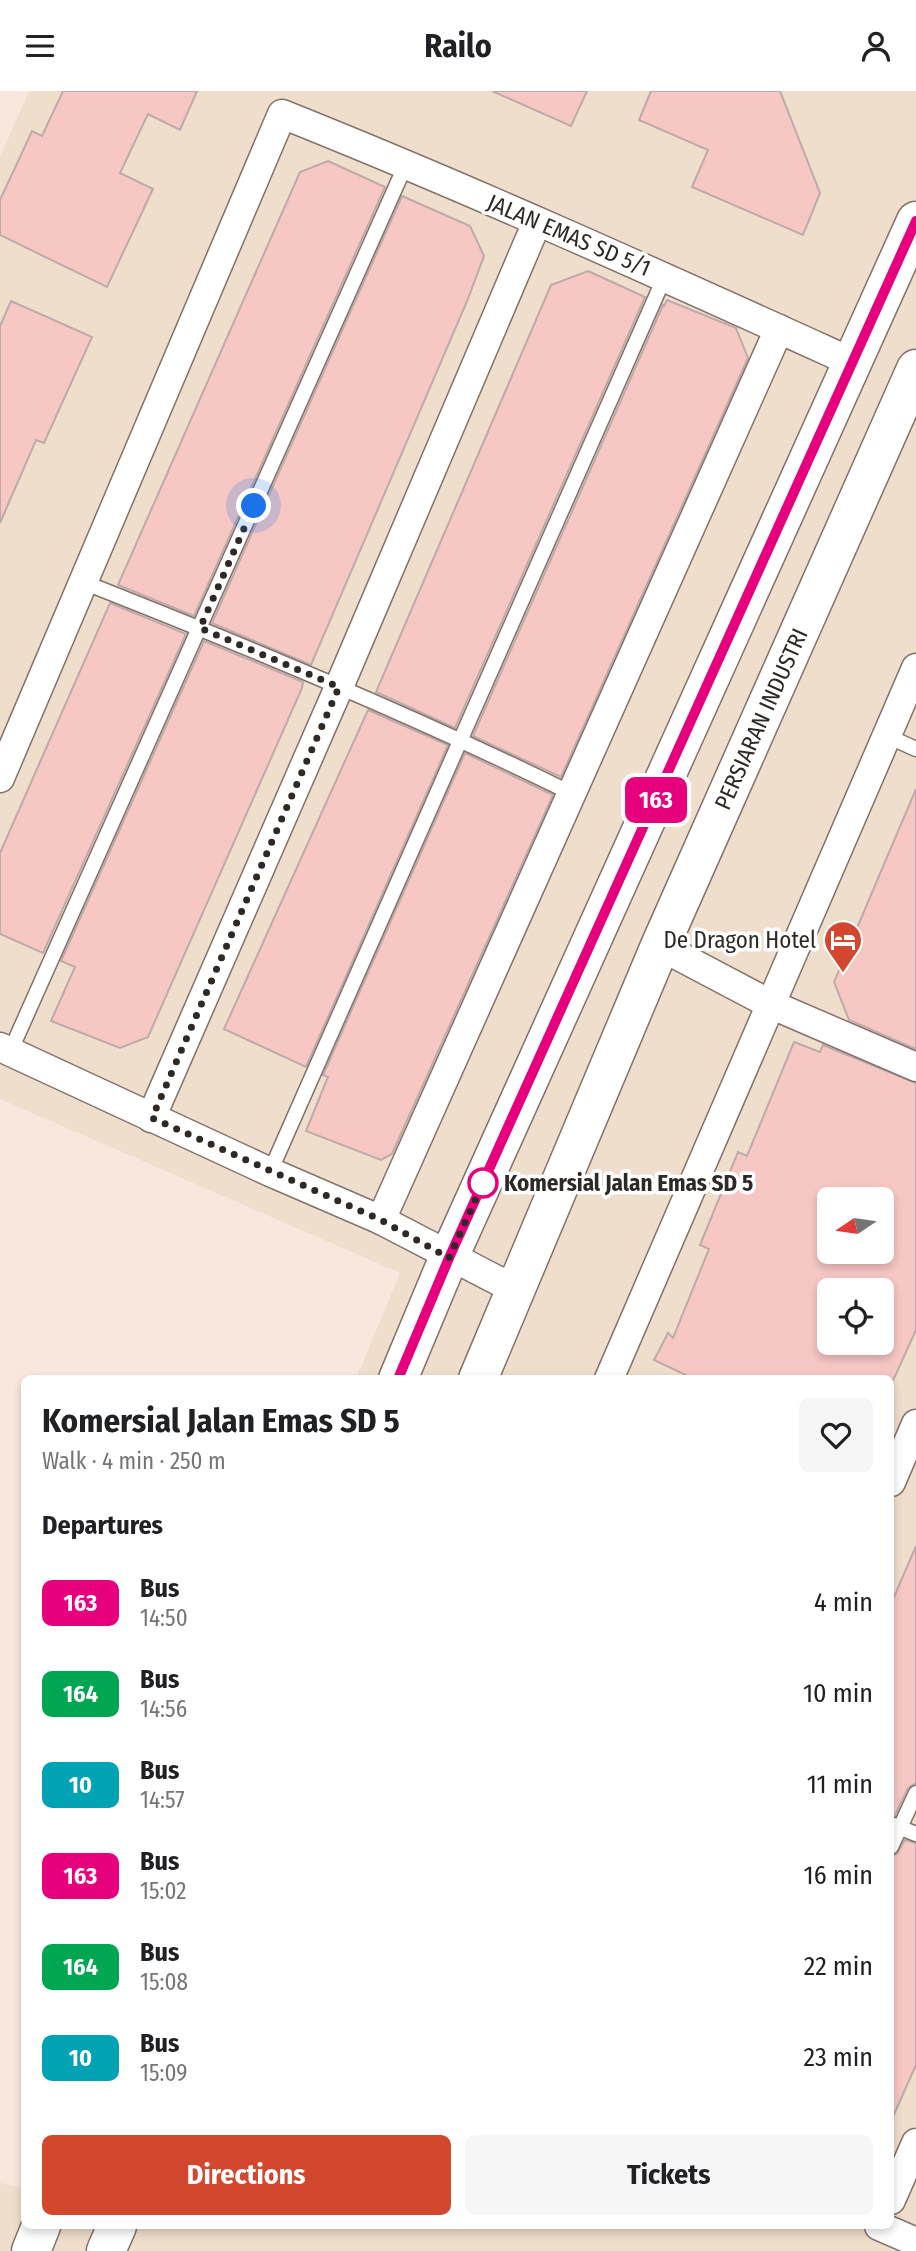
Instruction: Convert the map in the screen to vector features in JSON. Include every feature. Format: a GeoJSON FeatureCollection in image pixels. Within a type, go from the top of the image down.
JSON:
{"type":"FeatureCollection","features":[{"type":"Feature","properties":{"kind":"street","name":"JALAN EMAS SD 5/1"},"geometry":{"type":"LineString","coordinates":[[83,582],[282,114],[406,164],[665,276],[854,363]]}},
{"type":"Feature","properties":{"kind":"street"},"geometry":{"type":"LineString","coordinates":[[400,1375],[449,1258],[916,221]]}},
{"type":"Feature","properties":{"kind":"street"},"geometry":{"type":"LineString","coordinates":[[152,1118],[537,222]]}},
{"type":"Feature","properties":{"kind":"street"},"geometry":{"type":"LineString","coordinates":[[381,1220],[779,329]]}},
{"type":"Feature","properties":{"kind":"street","name":"PERSIARAN INDUSTRI"},"geometry":{"type":"LineString","coordinates":[[480,1375],[660,946],[916,369]]}},
{"type":"Feature","properties":{"kind":"street"},"geometry":{"type":"LineString","coordinates":[[0,778],[83,582]]}},
{"type":"Feature","properties":{"kind":"street"},"geometry":{"type":"LineString","coordinates":[[613,1375],[916,668]]}},
{"type":"Feature","properties":{"kind":"street"},"geometry":{"type":"LineString","coordinates":[[660,946],[771,1004],[916,1067]]}},
{"type":"Feature","properties":{"kind":"street"},"geometry":{"type":"LineString","coordinates":[[5,1050],[381,1220],[449,1258],[516,1290]]}},
{"type":"Feature","properties":{"kind":"street"},"geometry":{"type":"LineString","coordinates":[[894,1475],[916,1424]]}},
{"type":"Feature","properties":{"kind":"street"},"geometry":{"type":"LineString","coordinates":[[894,2193],[916,2143]]}},
{"type":"Feature","properties":{"kind":"street"},"geometry":{"type":"LineString","coordinates":[[31,2251],[40,2229]]}},
{"type":"Feature","properties":{"kind":"street"},"geometry":{"type":"LineString","coordinates":[[106,2251],[116,2229]]}},
{"type":"Feature","properties":{"kind":"street"},"geometry":{"type":"LineString","coordinates":[[886,2229],[916,2242]]}},
{"type":"Feature","properties":{"kind":"lane"},"geometry":{"type":"LineString","coordinates":[[5,1050],[200,628],[406,164]]}},
{"type":"Feature","properties":{"kind":"lane"},"geometry":{"type":"LineString","coordinates":[[270,1172],[665,276]]}},
{"type":"Feature","properties":{"kind":"lane"},"geometry":{"type":"LineString","coordinates":[[83,582],[200,628],[461,739],[571,793]]}},
{"type":"Feature","properties":{"kind":"lane"},"geometry":{"type":"LineString","coordinates":[[887,736],[916,749]]}},
{"type":"Feature","properties":{"kind":"lane"},"geometry":{"type":"LineString","coordinates":[[916,1793],[895,1826],[916,1834]]}},
{"type":"Feature","properties":{"kind":"shaded area"},"geometry":{"type":"Polygon","coordinates":[[[29,91],[916,91],[916,2251],[0,2251],[0,2183],[20,2187],[21,2184],[21,2229],[894,2229],[894,1375],[358,1375],[400,1273],[0,1099],[0,157],[29,91]]]}},
{"type":"Feature","properties":{"kind":"building"},"geometry":{"type":"Polygon","coordinates":[[[63,91],[197,91],[180,130],[148,114],[120,173],[153,189],[107,287],[0,235],[0,200],[32,131],[42,136],[63,91]]]}},
{"type":"Feature","properties":{"kind":"building"},"geometry":{"type":"Polygon","coordinates":[[[492,91],[587,91],[571,126],[492,91]]]}},
{"type":"Feature","properties":{"kind":"building"},"geometry":{"type":"Polygon","coordinates":[[[651,91],[780,91],[820,193],[803,235],[692,187],[708,150],[639,120],[651,91]]]}},
{"type":"Feature","properties":{"kind":"building"},"geometry":{"type":"Polygon","coordinates":[[[328,161],[385,187],[194,616],[118,585],[300,172],[328,161]]]}},
{"type":"Feature","properties":{"kind":"building"},"geometry":{"type":"Polygon","coordinates":[[[402,196],[470,226],[484,256],[311,665],[212,623],[402,196]]]}},
{"type":"Feature","properties":{"kind":"building"},"geometry":{"type":"Polygon","coordinates":[[[588,271],[645,297],[455,728],[376,692],[551,285],[588,271]]]}},
{"type":"Feature","properties":{"kind":"building"},"geometry":{"type":"Polygon","coordinates":[[[667,300],[736,328],[748,358],[561,777],[473,736],[667,300]]]}},
{"type":"Feature","properties":{"kind":"building"},"geometry":{"type":"Polygon","coordinates":[[[11,301],[92,337],[44,443],[36,440],[0,523],[0,326],[11,301]]]}},
{"type":"Feature","properties":{"kind":"building"},"geometry":{"type":"Polygon","coordinates":[[[110,603],[186,634],[43,953],[0,934],[0,853],[110,603]]]}},
{"type":"Feature","properties":{"kind":"building"},"geometry":{"type":"Polygon","coordinates":[[[204,641],[303,682],[302,688],[148,1037],[120,1048],[51,1021],[75,967],[61,961],[204,641]]]}},
{"type":"Feature","properties":{"kind":"building"},"geometry":{"type":"Polygon","coordinates":[[[368,710],[448,745],[306,1067],[224,1029],[368,710]]]}},
{"type":"Feature","properties":{"kind":"building"},"geometry":{"type":"Polygon","coordinates":[[[465,753],[553,795],[392,1154],[381,1160],[306,1131],[328,1077],[323,1075],[465,753]]]}},
{"type":"Feature","properties":{"kind":"building"},"geometry":{"type":"Polygon","coordinates":[[[916,789],[916,1049],[849,1020],[834,982],[916,789]]]}},
{"type":"Feature","properties":{"kind":"building"},"geometry":{"type":"Polygon","coordinates":[[[794,1042],[820,1052],[823,1045],[916,1083],[916,1330],[894,1378],[894,1375],[686,1375],[654,1360],[668,1333],[673,1338],[709,1249],[700,1245],[738,1152],[747,1156],[794,1042]]]}},
{"type":"Feature","properties":{"kind":"building"},"geometry":{"type":"Polygon","coordinates":[[[916,1546],[916,1783],[908,1788],[895,1815],[894,1815],[894,1597],[916,1546]]]}},
{"type":"Feature","properties":{"kind":"building"},"geometry":{"type":"Polygon","coordinates":[[[905,1840],[916,1843],[916,2065],[894,2114],[894,1855],[905,1840]]]}},
{"type":"Feature","properties":{"kind":"bus line","name":"163"},"geometry":{"type":"LineString","coordinates":[[400,1375],[449,1258],[916,221]]}},
{"type":"Feature","properties":{"kind":"place","name":"De Dragon Hotel"},"geometry":{"type":"Point","coordinates":[843,974]}},
{"type":"Feature","properties":{"kind":"place","name":"Komersial Jalan Emas SD 5"},"geometry":{"type":"Point","coordinates":[483,1183]}},
{"type":"Feature","properties":{"kind":"route"},"geometry":{"type":"LineString","coordinates":[[254,506],[200,628],[339,687],[152,1118],[381,1220],[449,1258],[483,1183]]}}]}
